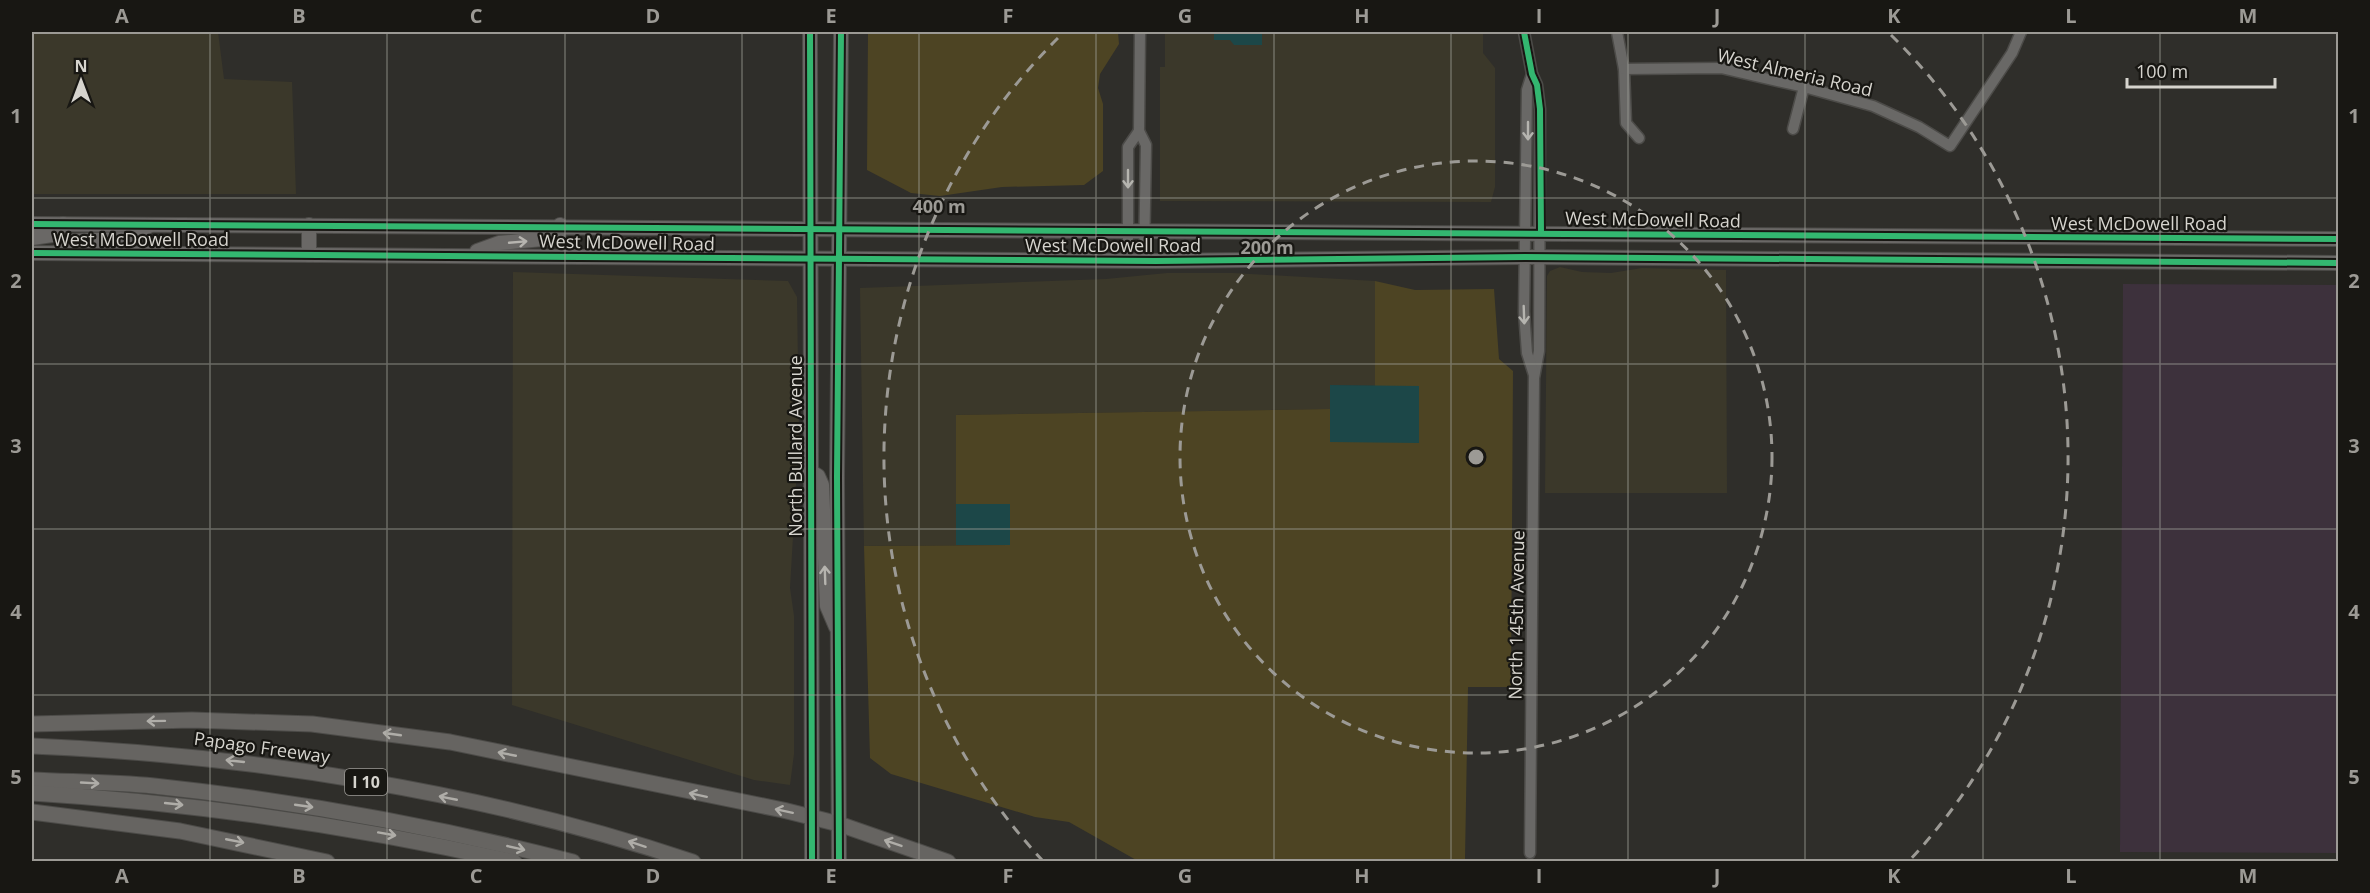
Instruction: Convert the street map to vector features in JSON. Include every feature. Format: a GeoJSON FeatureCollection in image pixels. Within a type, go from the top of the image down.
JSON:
{"type":"FeatureCollection","features":[{"type":"Feature","properties":{"kind":"highway"},"geometry":{"type":"LineString","coordinates":[[32,724],[192,720],[341,727],[450,742],[813,817],[948,861]]}},
{"type":"Feature","properties":{"kind":"highway","name":"Papago Freeway"},"geometry":{"type":"LineString","coordinates":[[32,746],[136,751],[259,764],[358,781],[473,803],[603,833],[693,861]]}},
{"type":"Feature","properties":{"kind":"highway"},"geometry":{"type":"LineString","coordinates":[[32,780],[152,786],[308,806],[427,827],[573,861]]}},
{"type":"Feature","properties":{"kind":"highway"},"geometry":{"type":"LineString","coordinates":[[32,793],[142,801],[300,819],[411,838],[514,861]]}},
{"type":"Feature","properties":{"kind":"highway"},"geometry":{"type":"LineString","coordinates":[[32,812],[180,831],[327,861]]}},
{"type":"Feature","properties":{"kind":"main road","name":"North Bullard Avenue"},"geometry":{"type":"LineString","coordinates":[[810,32],[812,861]]}},
{"type":"Feature","properties":{"kind":"main road"},"geometry":{"type":"LineString","coordinates":[[839,861],[837,477],[841,259],[841,32]]}},
{"type":"Feature","properties":{"kind":"main road","name":"West McDowell Road"},"geometry":{"type":"LineString","coordinates":[[32,224],[560,225],[811,230],[2338,239]]}},
{"type":"Feature","properties":{"kind":"main road"},"geometry":{"type":"LineString","coordinates":[[32,238],[52,236],[63,224]]}},
{"type":"Feature","properties":{"kind":"main road"},"geometry":{"type":"LineString","coordinates":[[57,253],[69,241],[128,239],[150,225]]}},
{"type":"Feature","properties":{"kind":"main road"},"geometry":{"type":"LineString","coordinates":[[309,225],[309,255]]}},
{"type":"Feature","properties":{"kind":"main road"},"geometry":{"type":"LineString","coordinates":[[467,255],[499,243],[558,237],[560,225]]}},
{"type":"Feature","properties":{"kind":"main road"},"geometry":{"type":"LineString","coordinates":[[2180,238],[2180,261]]}},
{"type":"Feature","properties":{"kind":"main road","name":"West McDowell Road"},"geometry":{"type":"LineString","coordinates":[[32,253],[1144,261],[1541,257],[2338,262]]}},
{"type":"Feature","properties":{"kind":"main road"},"geometry":{"type":"LineString","coordinates":[[810,471],[818,476],[822,485],[827,606],[838,631]]}},
{"type":"Feature","properties":{"kind":"street"},"geometry":{"type":"LineString","coordinates":[[1140,32],[1139,131],[1146,145],[1144,261]]}},
{"type":"Feature","properties":{"kind":"street","name":"North 145th Avenue"},"geometry":{"type":"LineString","coordinates":[[1524,32],[1532,74],[1538,85],[1541,233],[1539,351],[1534,378],[1530,852]]}},
{"type":"Feature","properties":{"kind":"street"},"geometry":{"type":"LineString","coordinates":[[1617,32],[1624,69],[1626,123],[1639,138]]}},
{"type":"Feature","properties":{"kind":"street","name":"West Almeria Road"},"geometry":{"type":"LineString","coordinates":[[1624,69],[1721,68],[1804,87],[1873,106],[1919,127],[1950,146],[2012,53],[2021,32]]}},
{"type":"Feature","properties":{"kind":"street","name":"North 145th Avenue"},"geometry":{"type":"LineString","coordinates":[[1532,74],[1527,90],[1525,334],[1534,378]]}},
{"type":"Feature","properties":{"kind":"street"},"geometry":{"type":"LineString","coordinates":[[1793,129],[1804,87]]}},
{"type":"Feature","properties":{"kind":"street"},"geometry":{"type":"LineString","coordinates":[[1128,260],[1128,147],[1139,131]]}},
{"type":"Feature","properties":{"kind":"shaded area"},"geometry":{"type":"Polygon","coordinates":[[[32,32],[218,32],[224,79],[292,82],[296,194],[32,194],[32,32]]]}},
{"type":"Feature","properties":{"kind":"shaded area"},"geometry":{"type":"Polygon","coordinates":[[[868,32],[1118,32],[1119,44],[1100,74],[1098,88],[1103,104],[1103,171],[1084,185],[1002,187],[940,196],[911,193],[867,170],[868,32]]]}},
{"type":"Feature","properties":{"kind":"shaded area"},"geometry":{"type":"Polygon","coordinates":[[[1165,32],[1483,32],[1483,53],[1495,68],[1495,187],[1491,202],[1160,201],[1160,67],[1165,67],[1165,32]]]}},
{"type":"Feature","properties":{"kind":"shaded area"},"geometry":{"type":"Polygon","coordinates":[[[1560,267],[1582,272],[1611,273],[1642,268],[1726,270],[1727,493],[1545,493],[1547,276],[1550,271],[1560,267]]]}},
{"type":"Feature","properties":{"kind":"shaded area"},"geometry":{"type":"Polygon","coordinates":[[[513,272],[788,281],[797,297],[799,434],[790,588],[794,616],[794,754],[790,785],[754,780],[512,705],[513,272]]]}},
{"type":"Feature","properties":{"kind":"shaded area"},"geometry":{"type":"Polygon","coordinates":[[[1167,273],[1233,273],[1375,281],[1375,386],[1331,385],[1330,409],[956,415],[956,545],[864,546],[860,288],[1106,279],[1167,273]]]}},
{"type":"Feature","properties":{"kind":"shaded area"},"geometry":{"type":"Polygon","coordinates":[[[1375,281],[1415,290],[1494,289],[1499,359],[1513,371],[1511,687],[1468,687],[1465,859],[1138,861],[1069,822],[1035,817],[891,774],[870,758],[864,546],[1010,545],[1010,504],[956,504],[956,415],[1330,409],[1330,442],[1419,386],[1375,386],[1375,281]]]}},
{"type":"Feature","properties":{"kind":"shaded area"},"geometry":{"type":"Polygon","coordinates":[[[2123,284],[2338,285],[2338,853],[2120,852],[2123,284]]]}},
{"type":"Feature","properties":{"kind":"water"},"geometry":{"type":"Polygon","coordinates":[[[1214,32],[1262,32],[1262,45],[1234,45],[1230,40],[1214,40],[1214,32]]]}},
{"type":"Feature","properties":{"kind":"water"},"geometry":{"type":"Polygon","coordinates":[[[1330,385],[1419,386],[1419,443],[1330,442],[1330,385]]]}},
{"type":"Feature","properties":{"kind":"water"},"geometry":{"type":"Polygon","coordinates":[[[956,504],[1010,504],[1010,545],[956,545],[956,504]]]}},
{"type":"Feature","properties":{"kind":"cycle path"},"geometry":{"type":"LineString","coordinates":[[810,32],[812,862]]}},
{"type":"Feature","properties":{"kind":"cycle path"},"geometry":{"type":"LineString","coordinates":[[839,862],[837,477],[841,32]]}},
{"type":"Feature","properties":{"kind":"cycle path"},"geometry":{"type":"LineString","coordinates":[[1524,32],[1532,74],[1537,85],[1540,109],[1541,233]]}},
{"type":"Feature","properties":{"kind":"cycle path"},"geometry":{"type":"LineString","coordinates":[[32,224],[2338,239]]}},
{"type":"Feature","properties":{"kind":"cycle path"},"geometry":{"type":"LineString","coordinates":[[32,253],[1156,261],[1525,257],[2338,263]]}}]}
